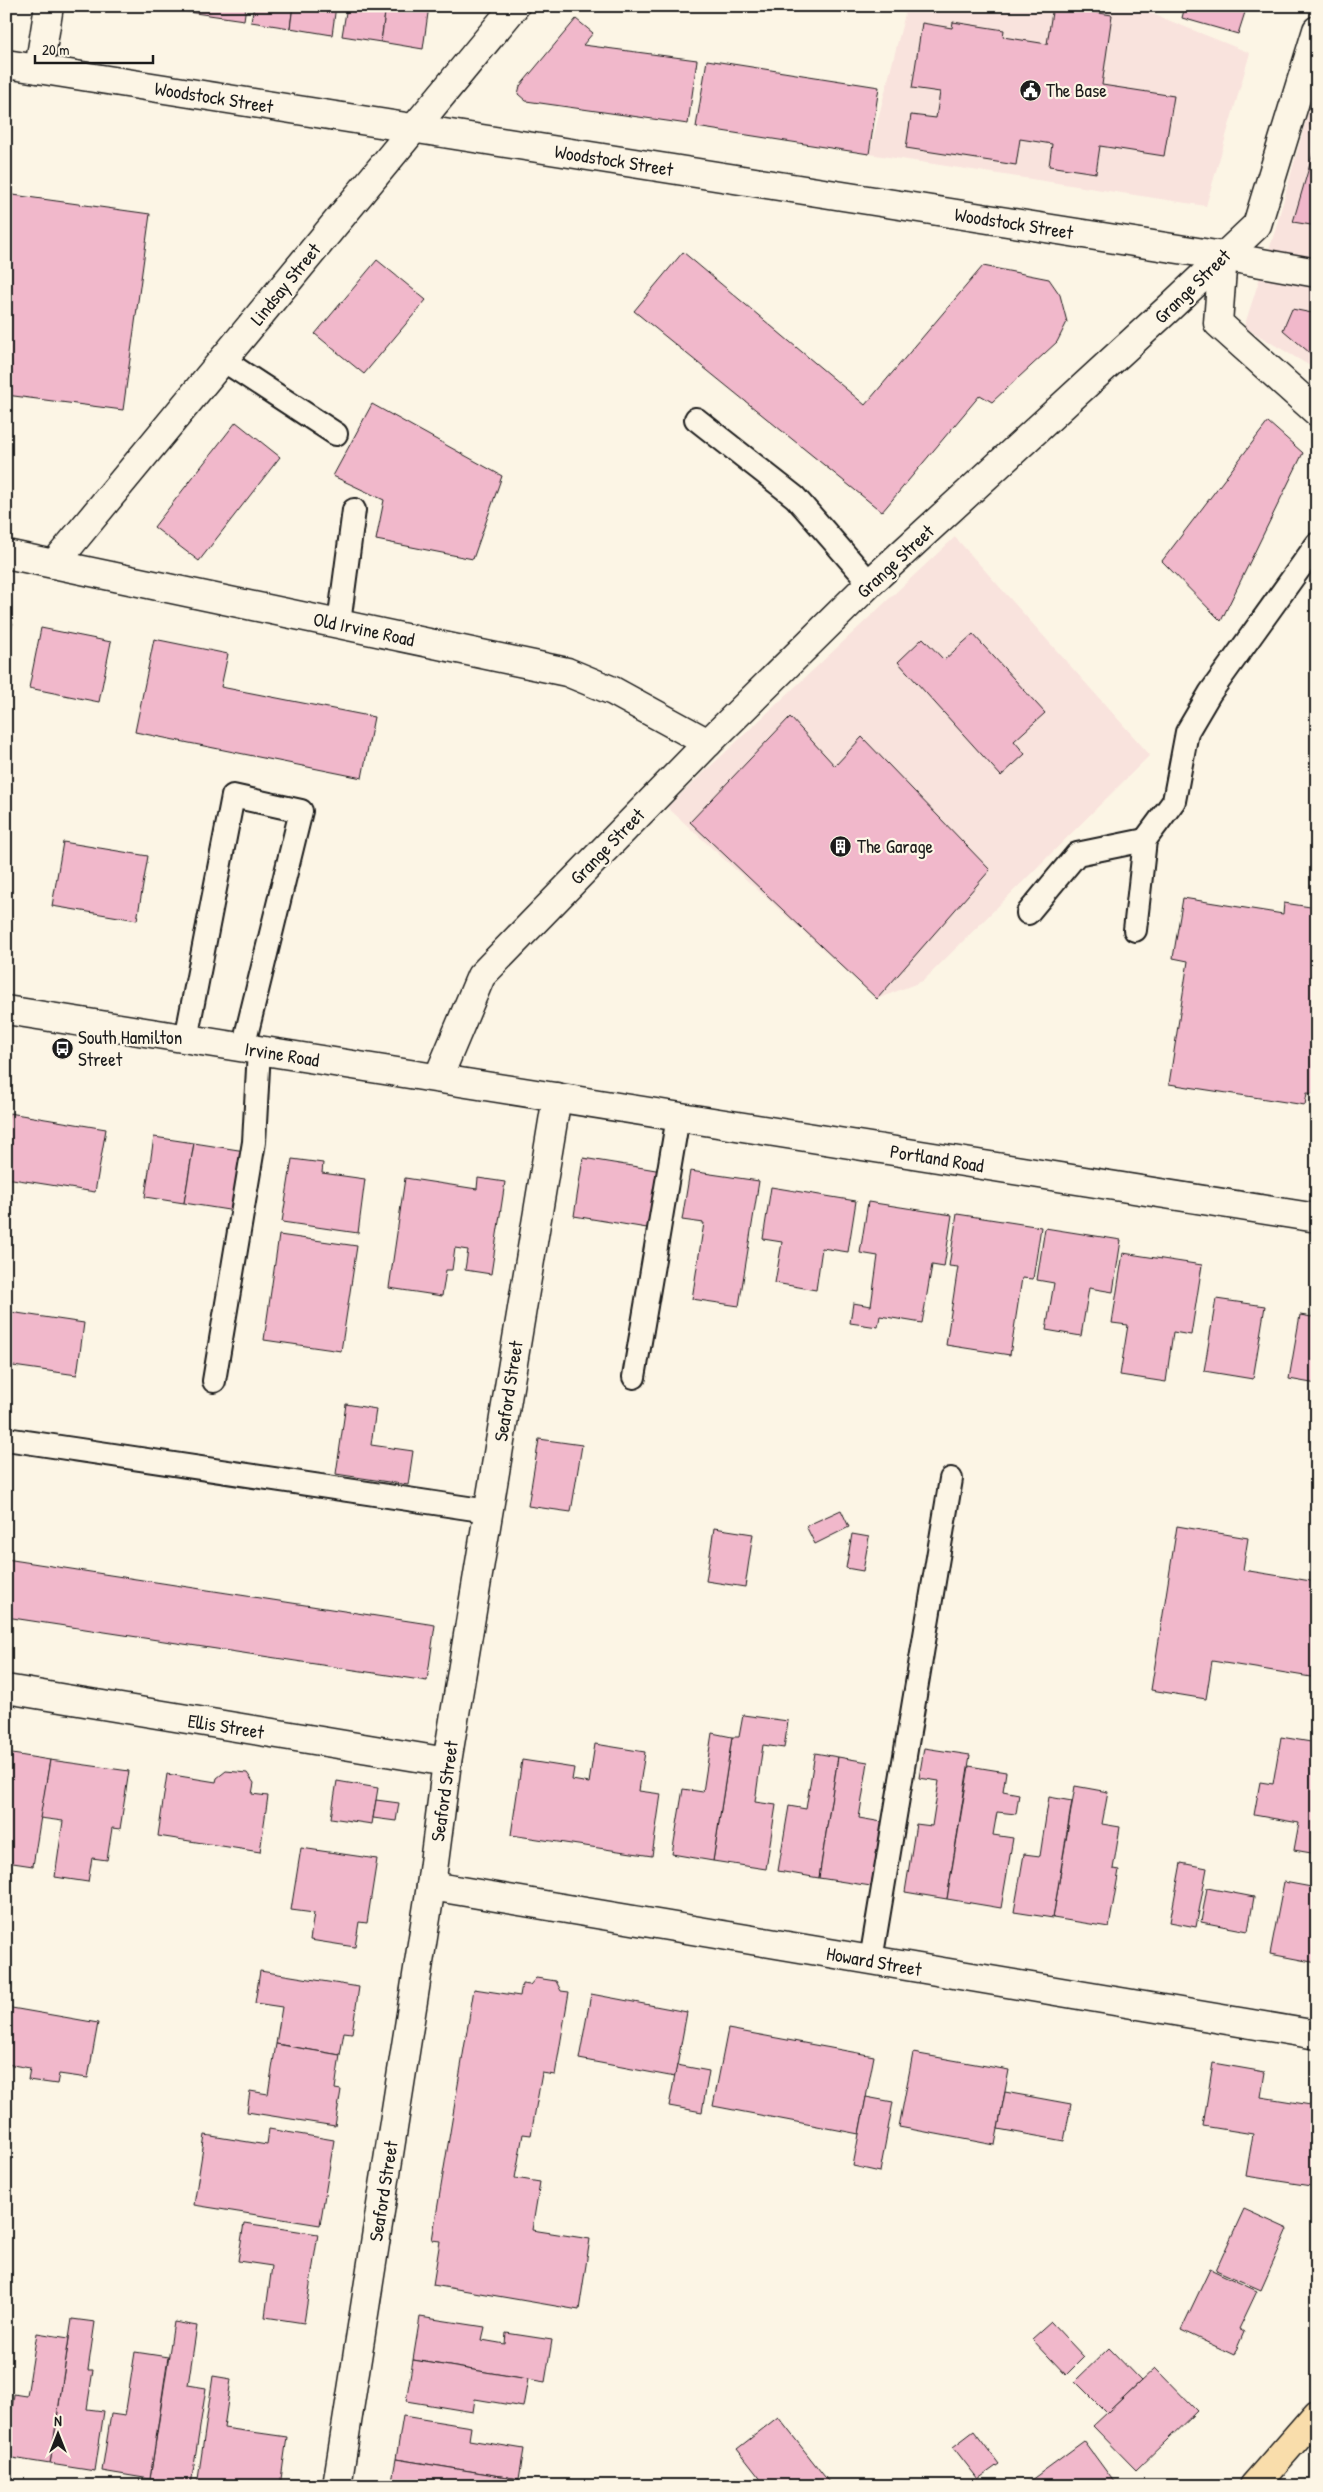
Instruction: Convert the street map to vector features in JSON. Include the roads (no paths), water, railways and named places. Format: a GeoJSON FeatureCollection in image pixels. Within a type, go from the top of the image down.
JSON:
{"type":"FeatureCollection","features":[{"type":"Feature","properties":{"kind":"main road"},"geometry":{"type":"LineString","coordinates":[[1254,2486],[1317,2414]]}},
{"type":"Feature","properties":{"kind":"street"},"geometry":{"type":"LineString","coordinates":[[39,69],[49,6]]}},
{"type":"Feature","properties":{"kind":"street","name":"Lindsay Street"},"geometry":{"type":"LineString","coordinates":[[56,563],[515,6]]}},
{"type":"Feature","properties":{"kind":"street","name":"Grange Street"},"geometry":{"type":"LineString","coordinates":[[438,1078],[481,976],[708,743],[870,583],[1160,317],[1256,225],[1316,38]]}},
{"type":"Feature","properties":{"kind":"street","name":"Woodstock Street"},"geometry":{"type":"LineString","coordinates":[[6,64],[1222,256],[1317,273]]}},
{"type":"Feature","properties":{"kind":"street"},"geometry":{"type":"LineString","coordinates":[[1222,256],[1218,324],[1317,412]]}},
{"type":"Feature","properties":{"kind":"street","name":"Old Irvine Road"},"geometry":{"type":"LineString","coordinates":[[6,554],[567,672],[613,690],[708,743]]}},
{"type":"Feature","properties":{"kind":"street","name":"Irvine Road"},"geometry":{"type":"LineString","coordinates":[[6,1010],[557,1097]]}},
{"type":"Feature","properties":{"kind":"street","name":"Portland Road"},"geometry":{"type":"LineString","coordinates":[[557,1097],[1317,1218]]}},
{"type":"Feature","properties":{"kind":"street","name":"Seaford Street"},"geometry":{"type":"LineString","coordinates":[[337,2486],[431,1886],[447,1762],[557,1097]]}},
{"type":"Feature","properties":{"kind":"street","name":"Ellis Street"},"geometry":{"type":"LineString","coordinates":[[6,1689],[447,1762]]}},
{"type":"Feature","properties":{"kind":"street","name":"Howard Street"},"geometry":{"type":"LineString","coordinates":[[431,1886],[1317,2035]]}},
{"type":"Feature","properties":{"kind":"lane"},"geometry":{"type":"LineString","coordinates":[[222,360],[336,434]]}},
{"type":"Feature","properties":{"kind":"lane"},"geometry":{"type":"LineString","coordinates":[[696,420],[795,497],[870,583]]}},
{"type":"Feature","properties":{"kind":"lane"},"geometry":{"type":"LineString","coordinates":[[339,623],[354,510]]}},
{"type":"Feature","properties":{"kind":"lane"},"geometry":{"type":"LineString","coordinates":[[1135,930],[1145,840],[1174,801],[1187,732],[1210,693],[1317,544]]}},
{"type":"Feature","properties":{"kind":"lane"},"geometry":{"type":"LineString","coordinates":[[186,1039],[233,796],[301,811],[251,1049],[254,1142],[214,1381]]}},
{"type":"Feature","properties":{"kind":"lane"},"geometry":{"type":"LineString","coordinates":[[1028,913],[1077,854],[1145,840]]}},
{"type":"Feature","properties":{"kind":"lane"},"geometry":{"type":"LineString","coordinates":[[634,1377],[678,1117]]}},
{"type":"Feature","properties":{"kind":"lane"},"geometry":{"type":"LineString","coordinates":[[6,1439],[488,1511]]}},
{"type":"Feature","properties":{"kind":"lane"},"geometry":{"type":"LineString","coordinates":[[871,1960],[951,1479]]}},
{"type":"Feature","properties":{"kind":"place","name":"The Base"},"geometry":{"type":"Point","coordinates":[1030,90]}},
{"type":"Feature","properties":{"kind":"place","name":"The Garage"},"geometry":{"type":"Point","coordinates":[841,846]}},
{"type":"Feature","properties":{"kind":"place","name":"South Hamilton Street"},"geometry":{"type":"Point","coordinates":[62,1048]}}]}
